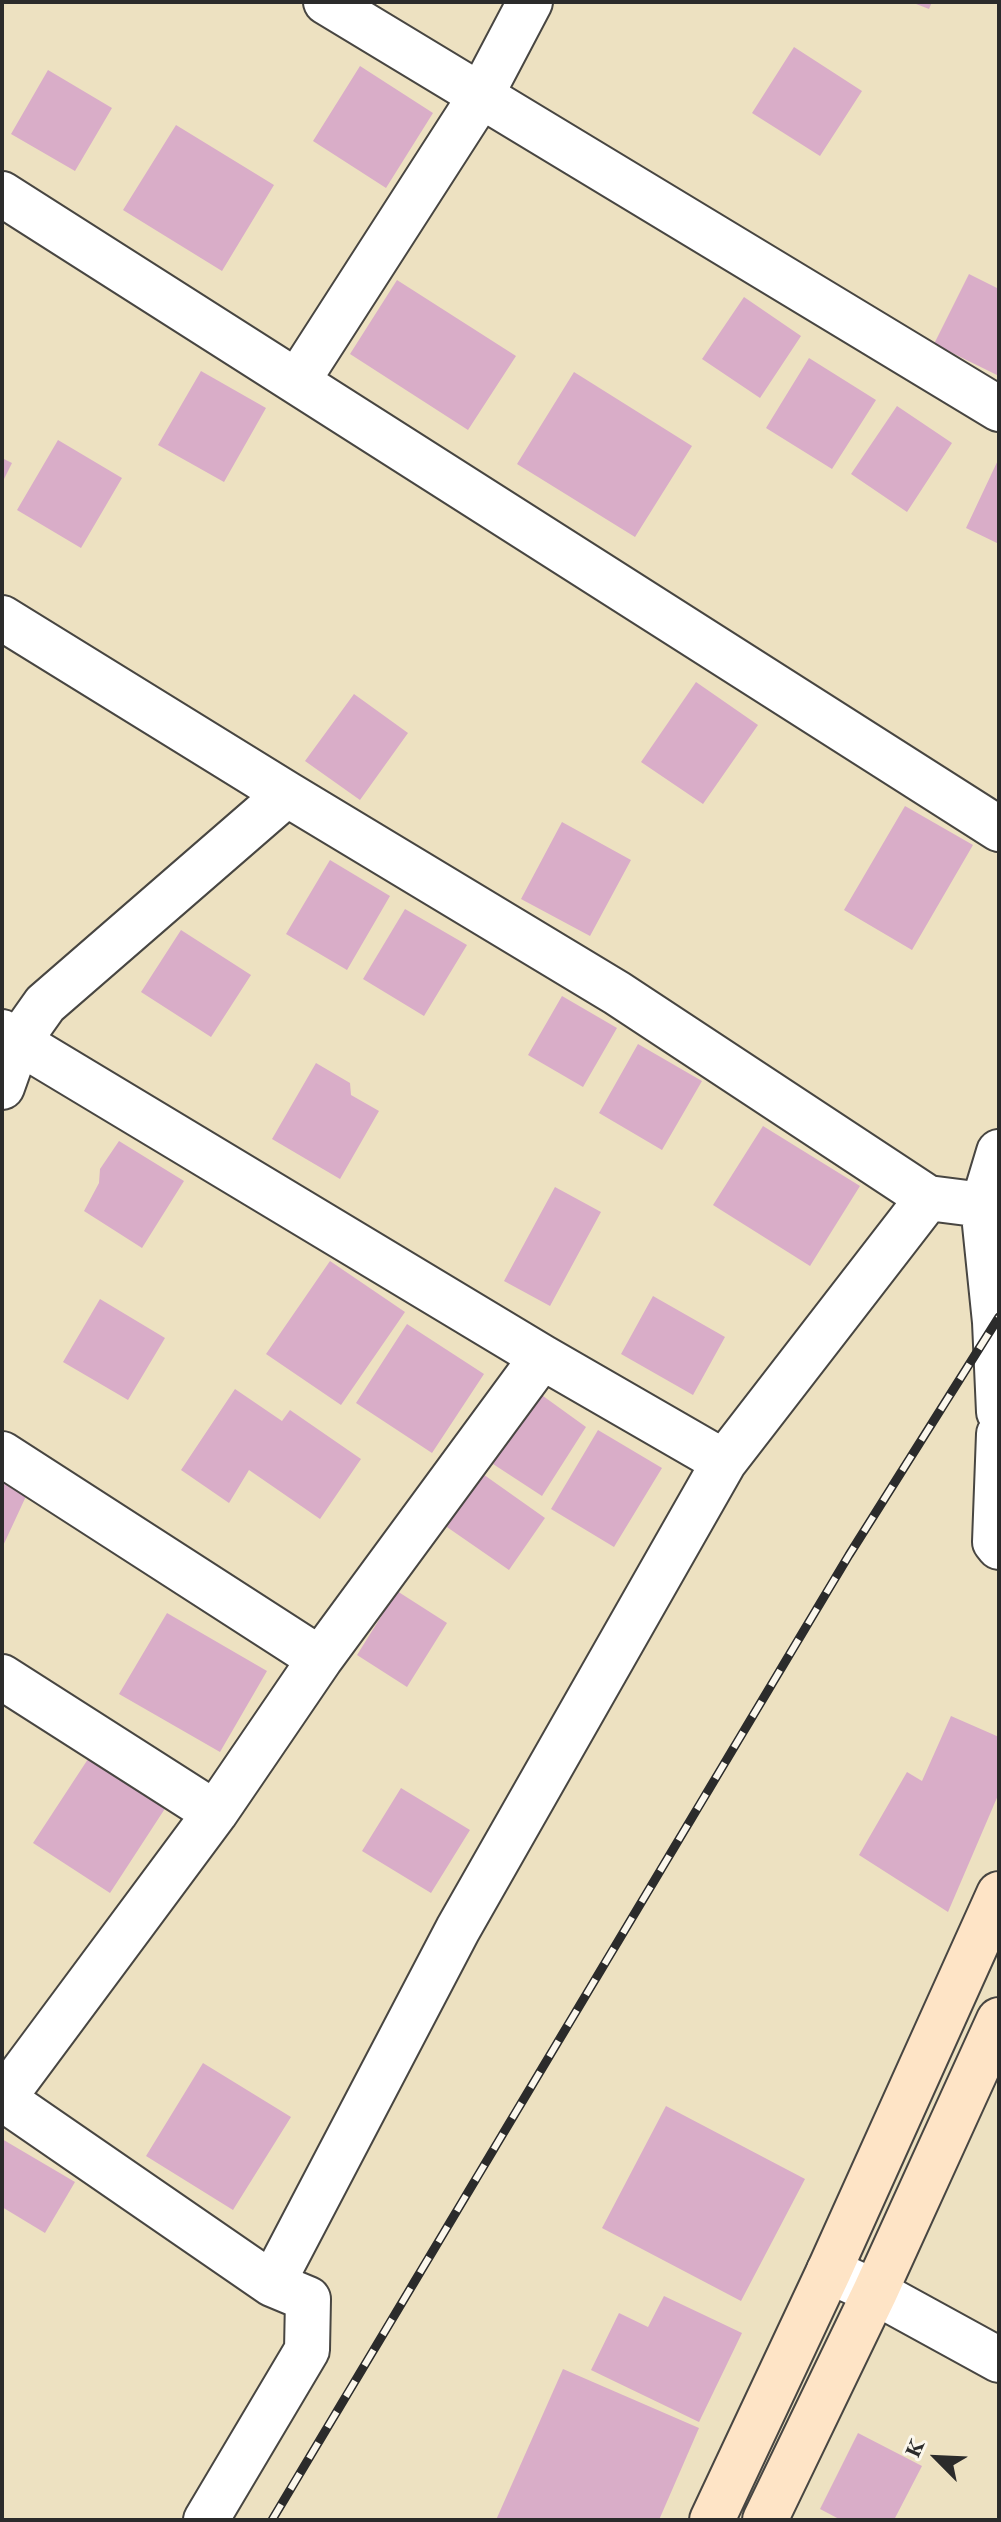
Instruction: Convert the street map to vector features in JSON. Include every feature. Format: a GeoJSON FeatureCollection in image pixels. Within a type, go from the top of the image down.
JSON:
{"type":"FeatureCollection","features":[{"type":"Feature","properties":{"kind":"street"},"geometry":{"type":"LineString","coordinates":[[326,2],[999,409]]}},
{"type":"Feature","properties":{"kind":"street"},"geometry":{"type":"LineString","coordinates":[[298,380],[480,97],[530,2]]}},
{"type":"Feature","properties":{"kind":"street"},"geometry":{"type":"LineString","coordinates":[[2,194],[999,829]]}},
{"type":"Feature","properties":{"kind":"street"},"geometry":{"type":"LineString","coordinates":[[2,618],[617,993],[928,1198],[983,1205]]}},
{"type":"Feature","properties":{"kind":"street"},"geometry":{"type":"LineString","coordinates":[[2,1087],[10,1037],[287,794]]}},
{"type":"Feature","properties":{"kind":"street"},"geometry":{"type":"LineString","coordinates":[[10,1037],[542,1357],[724,1462]]}},
{"type":"Feature","properties":{"kind":"street"},"geometry":{"type":"LineString","coordinates":[[999,1152],[983,1205],[995,1322],[999,1412]]}},
{"type":"Feature","properties":{"kind":"street"},"geometry":{"type":"LineString","coordinates":[[272,2284],[458,1929],[724,1462],[928,1198]]}},
{"type":"Feature","properties":{"kind":"street"},"geometry":{"type":"LineString","coordinates":[[206,2520],[307,2350],[308,2299],[272,2284],[2,2099],[215,1813],[320,1659],[542,1357]]}},
{"type":"Feature","properties":{"kind":"street"},"geometry":{"type":"LineString","coordinates":[[999,1434],[995,1542],[999,1547]]}},
{"type":"Feature","properties":{"kind":"street"},"geometry":{"type":"LineString","coordinates":[[2,1454],[320,1659]]}},
{"type":"Feature","properties":{"kind":"street"},"geometry":{"type":"LineString","coordinates":[[2,1677],[215,1813]]}},
{"type":"Feature","properties":{"kind":"street"},"geometry":{"type":"LineString","coordinates":[[712,2520],[829,2271],[999,1894]]}},
{"type":"Feature","properties":{"kind":"street"},"geometry":{"type":"LineString","coordinates":[[765,2520],[875,2292],[999,2020]]}},
{"type":"Feature","properties":{"kind":"street"},"geometry":{"type":"LineString","coordinates":[[829,2271],[875,2292],[999,2360]]}},
{"type":"Feature","properties":{"kind":"building"},"geometry":{"type":"Polygon","coordinates":[[[911,2],[932,2],[929,9],[911,2]]]}},
{"type":"Feature","properties":{"kind":"building"},"geometry":{"type":"Polygon","coordinates":[[[794,47],[862,91],[820,156],[752,113],[794,47]]]}},
{"type":"Feature","properties":{"kind":"building"},"geometry":{"type":"Polygon","coordinates":[[[360,66],[433,113],[386,188],[313,141],[360,66]]]}},
{"type":"Feature","properties":{"kind":"building"},"geometry":{"type":"Polygon","coordinates":[[[48,70],[112,108],[75,171],[11,134],[48,70]]]}},
{"type":"Feature","properties":{"kind":"building"},"geometry":{"type":"Polygon","coordinates":[[[176,125],[274,185],[222,271],[123,210],[176,125]]]}},
{"type":"Feature","properties":{"kind":"building"},"geometry":{"type":"Polygon","coordinates":[[[969,274],[999,289],[999,376],[934,344],[969,274]]]}},
{"type":"Feature","properties":{"kind":"building"},"geometry":{"type":"Polygon","coordinates":[[[397,280],[516,356],[468,430],[350,354],[397,280]]]}},
{"type":"Feature","properties":{"kind":"building"},"geometry":{"type":"Polygon","coordinates":[[[744,297],[801,336],[760,398],[702,359],[744,297]]]}},
{"type":"Feature","properties":{"kind":"building"},"geometry":{"type":"Polygon","coordinates":[[[809,358],[876,400],[832,469],[766,428],[809,358]]]}},
{"type":"Feature","properties":{"kind":"building"},"geometry":{"type":"Polygon","coordinates":[[[201,371],[266,408],[224,482],[158,445],[201,371]]]}},
{"type":"Feature","properties":{"kind":"building"},"geometry":{"type":"Polygon","coordinates":[[[574,372],[692,446],[635,537],[517,464],[574,372]]]}},
{"type":"Feature","properties":{"kind":"building"},"geometry":{"type":"Polygon","coordinates":[[[897,406],[952,443],[907,512],[851,474],[897,406]]]}},
{"type":"Feature","properties":{"kind":"building"},"geometry":{"type":"Polygon","coordinates":[[[58,440],[122,478],[81,548],[17,510],[58,440]]]}},
{"type":"Feature","properties":{"kind":"building"},"geometry":{"type":"Polygon","coordinates":[[[2,458],[12,463],[2,483],[2,458]]]}},
{"type":"Feature","properties":{"kind":"building"},"geometry":{"type":"Polygon","coordinates":[[[999,458],[999,544],[966,528],[999,458]]]}},
{"type":"Feature","properties":{"kind":"building"},"geometry":{"type":"Polygon","coordinates":[[[696,682],[758,725],[703,804],[641,762],[696,682]]]}},
{"type":"Feature","properties":{"kind":"building"},"geometry":{"type":"Polygon","coordinates":[[[354,694],[408,733],[360,800],[305,761],[354,694]]]}},
{"type":"Feature","properties":{"kind":"building"},"geometry":{"type":"Polygon","coordinates":[[[905,806],[973,845],[912,950],[844,910],[905,806]]]}},
{"type":"Feature","properties":{"kind":"building"},"geometry":{"type":"Polygon","coordinates":[[[562,822],[631,860],[590,936],[521,899],[562,822]]]}},
{"type":"Feature","properties":{"kind":"building"},"geometry":{"type":"Polygon","coordinates":[[[330,860],[390,896],[347,970],[286,934],[330,860]]]}},
{"type":"Feature","properties":{"kind":"building"},"geometry":{"type":"Polygon","coordinates":[[[405,909],[467,945],[424,1016],[363,979],[405,909]]]}},
{"type":"Feature","properties":{"kind":"building"},"geometry":{"type":"Polygon","coordinates":[[[181,930],[251,975],[211,1037],[141,992],[181,930]]]}},
{"type":"Feature","properties":{"kind":"building"},"geometry":{"type":"Polygon","coordinates":[[[562,996],[617,1028],[583,1087],[528,1055],[562,996]]]}},
{"type":"Feature","properties":{"kind":"building"},"geometry":{"type":"Polygon","coordinates":[[[638,1044],[702,1081],[662,1150],[599,1113],[638,1044]]]}},
{"type":"Feature","properties":{"kind":"building"},"geometry":{"type":"Polygon","coordinates":[[[316,1063],[350,1083],[351,1095],[379,1111],[340,1179],[272,1139],[316,1063]]]}},
{"type":"Feature","properties":{"kind":"building"},"geometry":{"type":"Polygon","coordinates":[[[763,1126],[860,1186],[810,1266],[713,1205],[763,1126]]]}},
{"type":"Feature","properties":{"kind":"building"},"geometry":{"type":"Polygon","coordinates":[[[119,1141],[184,1181],[142,1248],[84,1211],[99,1183],[100,1169],[119,1141]]]}},
{"type":"Feature","properties":{"kind":"building"},"geometry":{"type":"Polygon","coordinates":[[[555,1187],[601,1212],[550,1306],[504,1281],[555,1187]]]}},
{"type":"Feature","properties":{"kind":"building"},"geometry":{"type":"Polygon","coordinates":[[[330,1261],[405,1312],[341,1405],[266,1354],[330,1261]]]}},
{"type":"Feature","properties":{"kind":"building"},"geometry":{"type":"Polygon","coordinates":[[[653,1296],[725,1337],[693,1395],[621,1354],[653,1296]]]}},
{"type":"Feature","properties":{"kind":"building"},"geometry":{"type":"Polygon","coordinates":[[[100,1299],[165,1338],[128,1400],[63,1362],[100,1299]]]}},
{"type":"Feature","properties":{"kind":"building"},"geometry":{"type":"Polygon","coordinates":[[[407,1324],[484,1374],[432,1453],[356,1403],[407,1324]]]}},
{"type":"Feature","properties":{"kind":"building"},"geometry":{"type":"Polygon","coordinates":[[[532,1388],[586,1427],[542,1496],[493,1464],[520,1417],[532,1388]]]}},
{"type":"Feature","properties":{"kind":"building"},"geometry":{"type":"Polygon","coordinates":[[[235,1389],[282,1421],[290,1410],[361,1459],[320,1519],[249,1470],[229,1503],[181,1470],[235,1389]]]}},
{"type":"Feature","properties":{"kind":"building"},"geometry":{"type":"Polygon","coordinates":[[[598,1430],[662,1468],[614,1547],[551,1509],[598,1430]]]}},
{"type":"Feature","properties":{"kind":"building"},"geometry":{"type":"Polygon","coordinates":[[[480,1472],[545,1518],[509,1570],[444,1525],[480,1472]]]}},
{"type":"Feature","properties":{"kind":"building"},"geometry":{"type":"Polygon","coordinates":[[[2,1479],[28,1492],[2,1548],[2,1479]]]}},
{"type":"Feature","properties":{"kind":"building"},"geometry":{"type":"Polygon","coordinates":[[[397,1591],[447,1623],[407,1687],[357,1655],[397,1591]]]}},
{"type":"Feature","properties":{"kind":"building"},"geometry":{"type":"Polygon","coordinates":[[[167,1613],[267,1671],[220,1752],[119,1694],[167,1613]]]}},
{"type":"Feature","properties":{"kind":"building"},"geometry":{"type":"Polygon","coordinates":[[[951,1716],[999,1737],[999,1793],[948,1912],[859,1855],[907,1772],[922,1781],[951,1716]]]}},
{"type":"Feature","properties":{"kind":"building"},"geometry":{"type":"Polygon","coordinates":[[[90,1756],[166,1807],[110,1893],[33,1843],[90,1756]]]}},
{"type":"Feature","properties":{"kind":"building"},"geometry":{"type":"Polygon","coordinates":[[[401,1788],[470,1830],[431,1893],[362,1851],[401,1788]]]}},
{"type":"Feature","properties":{"kind":"building"},"geometry":{"type":"Polygon","coordinates":[[[203,2063],[291,2117],[233,2210],[146,2156],[203,2063]]]}},
{"type":"Feature","properties":{"kind":"building"},"geometry":{"type":"Polygon","coordinates":[[[666,2106],[805,2179],[741,2301],[602,2228],[666,2106]]]}},
{"type":"Feature","properties":{"kind":"building"},"geometry":{"type":"Polygon","coordinates":[[[2,2139],[75,2182],[45,2233],[2,2207],[2,2139]]]}},
{"type":"Feature","properties":{"kind":"building"},"geometry":{"type":"Polygon","coordinates":[[[664,2296],[742,2333],[699,2422],[591,2370],[619,2313],[648,2327],[664,2296]]]}},
{"type":"Feature","properties":{"kind":"building"},"geometry":{"type":"Polygon","coordinates":[[[563,2369],[699,2428],[659,2520],[496,2520],[563,2369]]]}},
{"type":"Feature","properties":{"kind":"building"},"geometry":{"type":"Polygon","coordinates":[[[858,2433],[922,2466],[894,2520],[841,2520],[820,2509],[858,2433]]]}},
{"type":"Feature","properties":{"kind":"railway"},"geometry":{"type":"LineString","coordinates":[[272,2520],[849,1555],[999,1317]]}}]}
